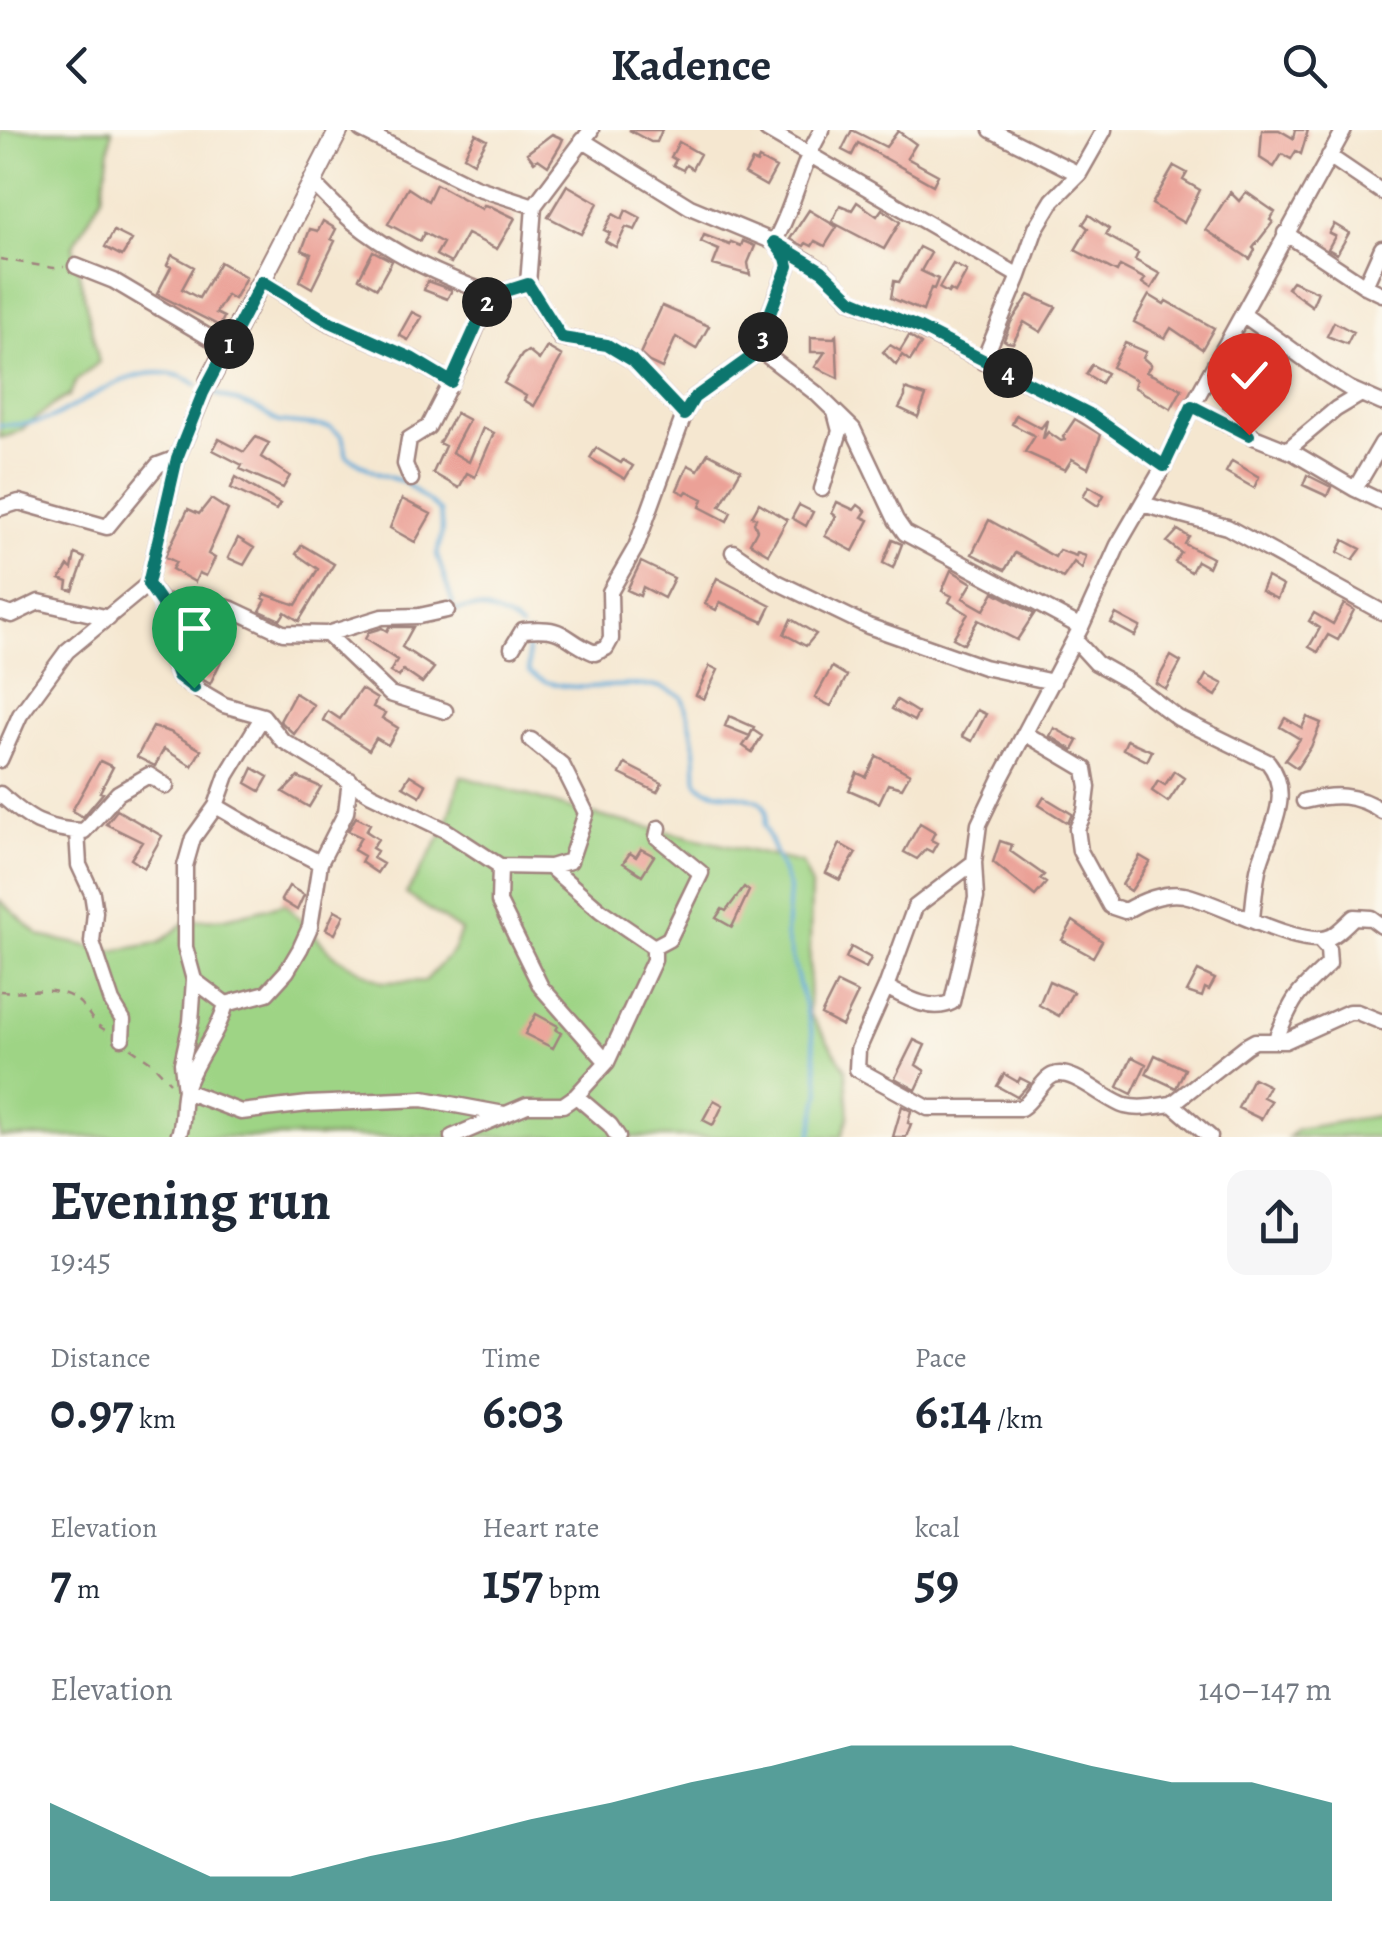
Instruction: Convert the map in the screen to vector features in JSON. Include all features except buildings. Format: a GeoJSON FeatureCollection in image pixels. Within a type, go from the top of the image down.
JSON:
{"type":"FeatureCollection","features":[{"type":"Feature","properties":{"kind":"street"},"geometry":{"type":"LineString","coordinates":[[0,760],[20,715],[67,651],[148,584],[177,458],[209,381],[338,130]]}},
{"type":"Feature","properties":{"kind":"street"},"geometry":{"type":"LineString","coordinates":[[360,130],[475,187],[534,206]]}},
{"type":"Feature","properties":{"kind":"street"},"geometry":{"type":"LineString","coordinates":[[767,130],[1020,276]]}},
{"type":"Feature","properties":{"kind":"street"},"geometry":{"type":"LineString","coordinates":[[774,242],[789,217],[809,152],[822,130]]}},
{"type":"Feature","properties":{"kind":"street"},"geometry":{"type":"LineString","coordinates":[[991,130],[1079,174]]}},
{"type":"Feature","properties":{"kind":"street"},"geometry":{"type":"LineString","coordinates":[[983,362],[1036,228],[1053,200],[1079,174],[1104,130]]}},
{"type":"Feature","properties":{"kind":"street"},"geometry":{"type":"LineString","coordinates":[[886,987],[916,1002],[942,1007],[952,1002],[976,898],[974,862],[979,824],[1078,634],[1118,545],[1344,130]]}},
{"type":"Feature","properties":{"kind":"street"},"geometry":{"type":"LineString","coordinates":[[684,415],[632,360],[607,345],[562,338],[528,284],[534,206],[587,133],[690,207],[774,242],[822,271],[852,300],[920,328],[1088,413],[1164,466]]}},
{"type":"Feature","properties":{"kind":"street"},"geometry":{"type":"LineString","coordinates":[[1329,156],[1382,192]]}},
{"type":"Feature","properties":{"kind":"street"},"geometry":{"type":"LineString","coordinates":[[312,182],[352,221],[386,244],[442,276],[493,295]]}},
{"type":"Feature","properties":{"kind":"street"},"geometry":{"type":"LineString","coordinates":[[1285,233],[1382,294]]}},
{"type":"Feature","properties":{"kind":"street"},"geometry":{"type":"LineString","coordinates":[[512,648],[524,630],[550,628],[595,653],[612,640],[610,592],[636,547],[684,415],[694,398],[761,346],[788,266],[774,242]]}},
{"type":"Feature","properties":{"kind":"street"},"geometry":{"type":"LineString","coordinates":[[1365,286],[1382,248]]}},
{"type":"Feature","properties":{"kind":"street"},"geometry":{"type":"LineString","coordinates":[[76,266],[114,281],[227,348]]}},
{"type":"Feature","properties":{"kind":"street"},"geometry":{"type":"LineString","coordinates":[[262,281],[326,320],[411,358],[451,382]]}},
{"type":"Feature","properties":{"kind":"street"},"geometry":{"type":"LineString","coordinates":[[411,480],[405,464],[409,439],[428,428],[487,302],[493,295],[528,284]]}},
{"type":"Feature","properties":{"kind":"street"},"geometry":{"type":"LineString","coordinates":[[1244,314],[1324,373],[1382,403]]}},
{"type":"Feature","properties":{"kind":"street"},"geometry":{"type":"LineString","coordinates":[[761,346],[765,354],[853,429],[896,520],[906,533],[1078,634],[1096,663],[1130,682],[1178,718],[1268,762],[1275,771],[1279,811],[1259,867],[1252,918]]}},
{"type":"Feature","properties":{"kind":"street"},"geometry":{"type":"LineString","coordinates":[[1288,450],[1336,409],[1361,394]]}},
{"type":"Feature","properties":{"kind":"street"},"geometry":{"type":"LineString","coordinates":[[1192,406],[1288,450],[1382,502]]}},
{"type":"Feature","properties":{"kind":"street"},"geometry":{"type":"LineString","coordinates":[[822,490],[840,431],[835,411]]}},
{"type":"Feature","properties":{"kind":"street"},"geometry":{"type":"LineString","coordinates":[[1355,489],[1382,444]]}},
{"type":"Feature","properties":{"kind":"street"},"geometry":{"type":"LineString","coordinates":[[0,508],[19,502],[106,527],[158,465],[177,458]]}},
{"type":"Feature","properties":{"kind":"street"},"geometry":{"type":"LineString","coordinates":[[1142,504],[1227,527],[1382,612]]}},
{"type":"Feature","properties":{"kind":"street"},"geometry":{"type":"LineString","coordinates":[[733,552],[777,582],[855,620],[984,666],[1053,682]]}},
{"type":"Feature","properties":{"kind":"street"},"geometry":{"type":"LineString","coordinates":[[148,584],[162,604],[164,638],[178,676],[224,706],[263,716],[282,740],[371,794],[445,830],[500,866],[550,867],[570,862],[586,813],[562,765],[531,740]]}},
{"type":"Feature","properties":{"kind":"street"},"geometry":{"type":"LineString","coordinates":[[162,604],[196,599],[232,608],[284,633],[327,634],[382,617],[446,610]]}},
{"type":"Feature","properties":{"kind":"street"},"geometry":{"type":"LineString","coordinates":[[0,611],[12,615],[39,602],[109,618]]}},
{"type":"Feature","properties":{"kind":"street"},"geometry":{"type":"LineString","coordinates":[[327,634],[390,694],[445,712]]}},
{"type":"Feature","properties":{"kind":"street"},"geometry":{"type":"LineString","coordinates":[[178,1137],[184,1124],[178,1087],[191,1022],[194,980],[185,947],[186,866],[193,838],[216,806],[226,775],[263,716]]}},
{"type":"Feature","properties":{"kind":"street"},"geometry":{"type":"LineString","coordinates":[[1026,734],[1084,770],[1088,787],[1086,811],[1077,829],[1080,850],[1110,906],[1125,910],[1140,902],[1181,894],[1297,938],[1331,936],[1354,917],[1371,918],[1382,926]]}},
{"type":"Feature","properties":{"kind":"street"},"geometry":{"type":"LineString","coordinates":[[0,792],[28,819],[58,830],[84,831],[118,793],[149,775],[166,786]]}},
{"type":"Feature","properties":{"kind":"street"},"geometry":{"type":"LineString","coordinates":[[226,1004],[268,993],[287,971],[310,927],[320,862],[346,812],[350,780]]}},
{"type":"Feature","properties":{"kind":"street"},"geometry":{"type":"LineString","coordinates":[[1304,801],[1350,796],[1382,811]]}},
{"type":"Feature","properties":{"kind":"street"},"geometry":{"type":"LineString","coordinates":[[216,806],[269,838],[320,862]]}},
{"type":"Feature","properties":{"kind":"street"},"geometry":{"type":"LineString","coordinates":[[654,946],[670,939],[701,873],[656,837],[658,828]]}},
{"type":"Feature","properties":{"kind":"street"},"geometry":{"type":"LineString","coordinates":[[77,831],[79,865],[92,893],[95,912],[92,942],[112,1002],[123,1020],[122,1038]]}},
{"type":"Feature","properties":{"kind":"street"},"geometry":{"type":"LineString","coordinates":[[974,862],[915,907],[858,1050],[857,1069],[928,1108],[1021,1108],[1050,1076],[1060,1073],[1084,1081],[1104,1098],[1126,1106],[1139,1109],[1172,1104],[1255,1041],[1285,1041],[1349,1012],[1382,1022]]}},
{"type":"Feature","properties":{"kind":"street"},"geometry":{"type":"LineString","coordinates":[[500,866],[499,902],[541,987],[607,1062]]}},
{"type":"Feature","properties":{"kind":"street"},"geometry":{"type":"LineString","coordinates":[[550,867],[601,911],[654,946]]}},
{"type":"Feature","properties":{"kind":"street"},"geometry":{"type":"LineString","coordinates":[[1275,1041],[1290,1002],[1311,977],[1329,964],[1328,949],[1319,939]]}},
{"type":"Feature","properties":{"kind":"street"},"geometry":{"type":"LineString","coordinates":[[452,1137],[527,1106],[563,1105],[576,1096],[607,1062],[654,960],[654,946]]}},
{"type":"Feature","properties":{"kind":"street"},"geometry":{"type":"LineString","coordinates":[[194,980],[226,1004]]}},
{"type":"Feature","properties":{"kind":"street"},"geometry":{"type":"LineString","coordinates":[[191,1003],[201,1021],[216,1034]]}},
{"type":"Feature","properties":{"kind":"street"},"geometry":{"type":"LineString","coordinates":[[178,1087],[216,1034],[226,1004]]}},
{"type":"Feature","properties":{"kind":"street"},"geometry":{"type":"LineString","coordinates":[[178,1087],[241,1112],[308,1104],[423,1099],[505,1114]]}},
{"type":"Feature","properties":{"kind":"street"},"geometry":{"type":"LineString","coordinates":[[576,1096],[618,1137]]}},
{"type":"Feature","properties":{"kind":"street"},"geometry":{"type":"LineString","coordinates":[[1172,1104],[1210,1137]]}},
{"type":"Feature","properties":{"kind":"path"},"geometry":{"type":"LineString","coordinates":[[0,259],[54,268],[76,266]]}},
{"type":"Feature","properties":{"kind":"path"},"geometry":{"type":"LineString","coordinates":[[0,991],[44,990],[64,994],[80,1003],[92,1022],[122,1038],[133,1052],[152,1062],[178,1087]]}},
{"type":"Feature","properties":{"kind":"green space"},"geometry":{"type":"Polygon","coordinates":[[[0,130],[112,130],[102,196],[73,246],[99,362],[76,381],[69,396],[20,431],[0,438],[0,130]]]}},
{"type":"Feature","properties":{"kind":"green space"},"geometry":{"type":"Polygon","coordinates":[[[461,776],[586,813],[802,863],[811,884],[809,1013],[846,1069],[849,1116],[842,1137],[0,1137],[0,900],[40,936],[112,951],[159,943],[187,921],[225,918],[285,904],[335,956],[382,982],[425,981],[453,951],[461,931],[406,894],[445,830],[461,776]]]}},
{"type":"Feature","properties":{"kind":"green space"},"geometry":{"type":"Polygon","coordinates":[[[1382,1115],[1382,1137],[1288,1137],[1297,1129],[1382,1115]]]}},
{"type":"Feature","properties":{"kind":"waterway"},"geometry":{"type":"LineString","coordinates":[[0,425],[48,419],[124,380],[143,375],[179,376],[197,385]]}},
{"type":"Feature","properties":{"kind":"waterway"},"geometry":{"type":"LineString","coordinates":[[213,393],[257,409],[278,422],[330,427],[342,436],[347,456],[376,473],[404,482],[440,511],[442,531],[437,555],[453,604],[450,606]]}},
{"type":"Feature","properties":{"kind":"waterway"},"geometry":{"type":"LineString","coordinates":[[451,610],[487,611],[521,628]]}},
{"type":"Feature","properties":{"kind":"waterway"},"geometry":{"type":"LineString","coordinates":[[527,634],[529,672],[543,680],[575,687],[644,685],[682,697],[694,739],[698,783],[711,791],[745,797],[763,805],[764,825],[789,888],[786,935],[812,1032],[820,1091],[811,1137]]}},
{"type":"Feature","properties":{"kind":"route"},"geometry":{"type":"LineString","coordinates":[[194,688],[178,676],[164,638],[162,604],[148,584],[177,458],[203,393],[262,281],[326,320],[411,358],[451,382],[487,302],[493,295],[528,284],[562,338],[607,345],[632,360],[684,415],[694,398],[761,346],[788,266],[774,242],[822,271],[852,300],[920,328],[1088,413],[1164,466],[1192,406],[1249,435]]}}]}
